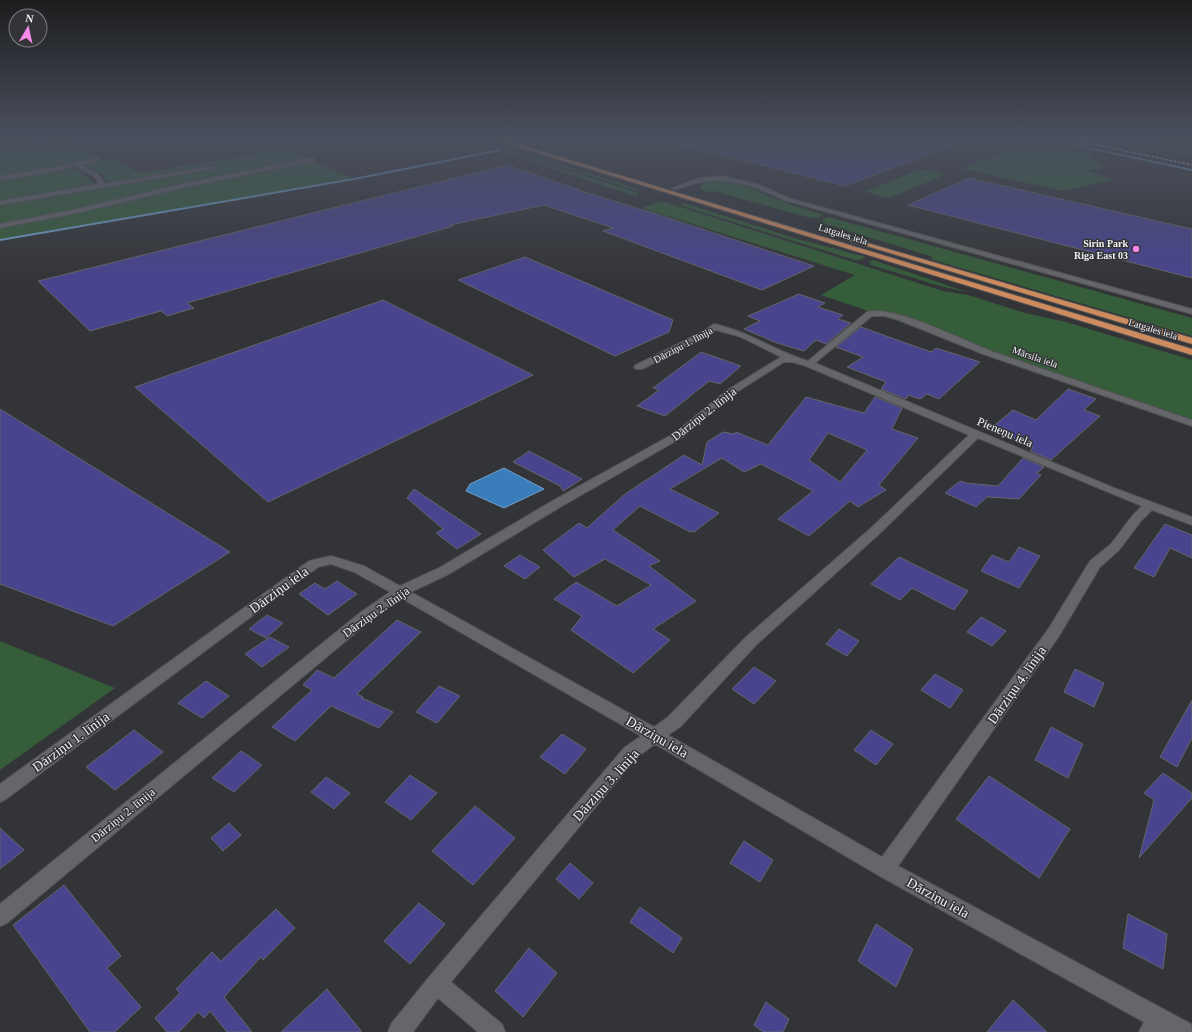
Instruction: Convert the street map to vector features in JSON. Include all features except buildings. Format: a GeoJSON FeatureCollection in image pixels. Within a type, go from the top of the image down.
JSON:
{"type":"FeatureCollection","features":[{"type":"Feature","properties":{"kind":"highway","name":"Latgales iela"},"geometry":{"type":"LineString","coordinates":[[645,185],[1192,352]]}},
{"type":"Feature","properties":{"kind":"highway"},"geometry":{"type":"LineString","coordinates":[[666,185],[787,221]]}},
{"type":"Feature","properties":{"kind":"highway"},"geometry":{"type":"LineString","coordinates":[[664,191],[675,188]]}},
{"type":"Feature","properties":{"kind":"highway","name":"Latgales iela"},"geometry":{"type":"LineString","coordinates":[[849,239],[1192,341]]}},
{"type":"Feature","properties":{"kind":"street"},"geometry":{"type":"LineString","coordinates":[[0,203],[106,185]]}},
{"type":"Feature","properties":{"kind":"street"},"geometry":{"type":"LineString","coordinates":[[0,226],[77,211],[186,185]]}},
{"type":"Feature","properties":{"kind":"street"},"geometry":{"type":"LineString","coordinates":[[675,188],[685,185]]}},
{"type":"Feature","properties":{"kind":"street"},"geometry":{"type":"LineString","coordinates":[[755,185],[786,199],[1192,312]]}},
{"type":"Feature","properties":{"kind":"street","name":"Mārsila iela"},"geometry":{"type":"LineString","coordinates":[[809,364],[870,314],[884,314],[898,317],[986,352],[1192,423]]}},
{"type":"Feature","properties":{"kind":"street","name":"Dārziņu 1. līnija"},"geometry":{"type":"LineString","coordinates":[[639,367],[703,335],[714,327],[722,328],[745,337],[793,358]]}},
{"type":"Feature","properties":{"kind":"street"},"geometry":{"type":"LineString","coordinates":[[793,358],[809,364]]}},
{"type":"Feature","properties":{"kind":"street","name":"Dārziņu 2. līnija"},"geometry":{"type":"LineString","coordinates":[[0,916],[366,616],[400,592],[444,571],[558,503],[678,435],[729,393],[782,359],[793,358]]}},
{"type":"Feature","properties":{"kind":"street","name":"Pieneņu iela"},"geometry":{"type":"LineString","coordinates":[[809,364],[1192,522]]}},
{"type":"Feature","properties":{"kind":"street","name":"Dārziņu 3. līnija"},"geometry":{"type":"LineString","coordinates":[[399,1032],[438,983],[630,753],[674,722],[751,641],[874,532],[976,434]]}},
{"type":"Feature","properties":{"kind":"street","name":"Dārziņu 4. līnija"},"geometry":{"type":"LineString","coordinates":[[886,869],[1054,632],[1095,564],[1115,547],[1137,518],[1151,505]]}},
{"type":"Feature","properties":{"kind":"street","name":"Dārziņu iela"},"geometry":{"type":"LineString","coordinates":[[141,691],[314,564],[331,560],[358,569],[655,736],[1154,1025],[1183,1032]]}},
{"type":"Feature","properties":{"kind":"street","name":"Dārziņu 1. līnija"},"geometry":{"type":"LineString","coordinates":[[0,794],[141,691]]}},
{"type":"Feature","properties":{"kind":"street"},"geometry":{"type":"LineString","coordinates":[[438,983],[494,1032]]}},
{"type":"Feature","properties":{"kind":"green space"},"geometry":{"type":"Polygon","coordinates":[[[0,185],[96,186],[0,202],[0,185]]]}},
{"type":"Feature","properties":{"kind":"green space"},"geometry":{"type":"Polygon","coordinates":[[[116,185],[179,185],[66,212],[0,224],[0,205],[116,185]]]}},
{"type":"Feature","properties":{"kind":"green space"},"geometry":{"type":"Polygon","coordinates":[[[198,185],[318,185],[0,240],[0,227],[198,185]]]}},
{"type":"Feature","properties":{"kind":"green space"},"geometry":{"type":"Polygon","coordinates":[[[602,185],[614,185],[639,193],[635,196],[602,185]]]}},
{"type":"Feature","properties":{"kind":"green space"},"geometry":{"type":"Polygon","coordinates":[[[620,185],[635,188],[639,191],[620,185]]]}},
{"type":"Feature","properties":{"kind":"green space"},"geometry":{"type":"Polygon","coordinates":[[[739,185],[786,203],[824,215],[817,218],[807,217],[713,191],[708,192],[699,188],[701,186],[739,185]]]}},
{"type":"Feature","properties":{"kind":"green space"},"geometry":{"type":"Polygon","coordinates":[[[881,185],[920,185],[891,197],[882,197],[866,191],[881,185]]]}},
{"type":"Feature","properties":{"kind":"green space"},"geometry":{"type":"Polygon","coordinates":[[[1037,185],[1090,185],[1063,191],[1037,185]]]}},
{"type":"Feature","properties":{"kind":"green space"},"geometry":{"type":"Polygon","coordinates":[[[660,202],[665,202],[943,291],[968,295],[1025,313],[1066,322],[1192,360],[1192,421],[821,295],[855,275],[642,208],[660,202]]]}},
{"type":"Feature","properties":{"kind":"green space"},"geometry":{"type":"Polygon","coordinates":[[[684,203],[794,238],[866,257],[860,260],[855,260],[682,206],[684,203]]]}},
{"type":"Feature","properties":{"kind":"green space"},"geometry":{"type":"Polygon","coordinates":[[[829,217],[1192,318],[1192,336],[930,259],[933,257],[823,223],[823,219],[829,217]]]}},
{"type":"Feature","properties":{"kind":"green space"},"geometry":{"type":"Polygon","coordinates":[[[873,260],[970,293],[940,286],[871,265],[869,262],[873,260]]]}},
{"type":"Feature","properties":{"kind":"green space"},"geometry":{"type":"Polygon","coordinates":[[[0,641],[115,688],[0,770],[0,641]]]}},
{"type":"Feature","properties":{"kind":"water"},"geometry":{"type":"Polygon","coordinates":[[[504,468],[544,489],[504,508],[466,491],[470,484],[504,468]]]}},
{"type":"Feature","properties":{"kind":"waterway"},"geometry":{"type":"LineString","coordinates":[[0,240],[318,185]]}},
{"type":"Feature","properties":{"kind":"place","name":"Sirin Park Riga East 03"},"geometry":{"type":"Point","coordinates":[1136,249]}}]}
